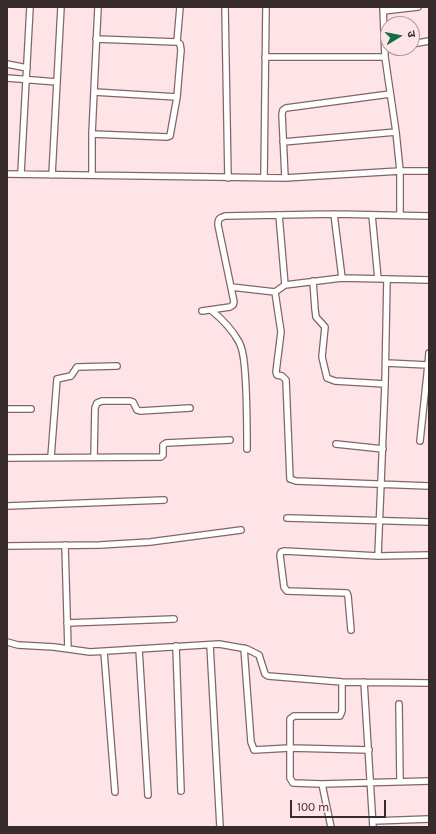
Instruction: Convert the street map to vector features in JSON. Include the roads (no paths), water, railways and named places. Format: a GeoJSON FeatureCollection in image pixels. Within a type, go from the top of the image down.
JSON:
{"type":"FeatureCollection","features":[{"type":"Feature","properties":{"kind":"street"},"geometry":{"type":"LineString","coordinates":[[21,173],[30,7]]}},
{"type":"Feature","properties":{"kind":"street"},"geometry":{"type":"LineString","coordinates":[[52,175],[61,7]]}},
{"type":"Feature","properties":{"kind":"street"},"geometry":{"type":"LineString","coordinates":[[92,175],[92,134],[98,7]]}},
{"type":"Feature","properties":{"kind":"street"},"geometry":{"type":"LineString","coordinates":[[92,134],[170,136],[181,50],[180,44],[177,42],[180,7]]}},
{"type":"Feature","properties":{"kind":"street"},"geometry":{"type":"LineString","coordinates":[[225,7],[228,178]]}},
{"type":"Feature","properties":{"kind":"street"},"geometry":{"type":"LineString","coordinates":[[264,178],[266,7]]}},
{"type":"Feature","properties":{"kind":"street"},"geometry":{"type":"LineString","coordinates":[[383,9],[418,7]]}},
{"type":"Feature","properties":{"kind":"street"},"geometry":{"type":"LineString","coordinates":[[96,39],[177,42]]}},
{"type":"Feature","properties":{"kind":"street"},"geometry":{"type":"LineString","coordinates":[[265,57],[385,57],[400,171],[400,215]]}},
{"type":"Feature","properties":{"kind":"street"},"geometry":{"type":"LineString","coordinates":[[7,64],[27,68]]}},
{"type":"Feature","properties":{"kind":"street"},"geometry":{"type":"LineString","coordinates":[[7,78],[57,82]]}},
{"type":"Feature","properties":{"kind":"street"},"geometry":{"type":"LineString","coordinates":[[94,92],[176,97]]}},
{"type":"Feature","properties":{"kind":"street"},"geometry":{"type":"LineString","coordinates":[[285,178],[283,110],[286,108],[390,94]]}},
{"type":"Feature","properties":{"kind":"street"},"geometry":{"type":"LineString","coordinates":[[283,142],[396,132]]}},
{"type":"Feature","properties":{"kind":"street"},"geometry":{"type":"LineString","coordinates":[[7,174],[21,173],[52,175],[285,178],[400,171],[429,171]]}},
{"type":"Feature","properties":{"kind":"street"},"geometry":{"type":"LineString","coordinates":[[202,311],[233,305],[234,302],[218,225],[218,219],[225,216],[334,214],[429,216]]}},
{"type":"Feature","properties":{"kind":"street"},"geometry":{"type":"LineString","coordinates":[[334,214],[342,278]]}},
{"type":"Feature","properties":{"kind":"street"},"geometry":{"type":"LineString","coordinates":[[279,215],[284,285]]}},
{"type":"Feature","properties":{"kind":"street"},"geometry":{"type":"LineString","coordinates":[[372,215],[378,279]]}},
{"type":"Feature","properties":{"kind":"street"},"geometry":{"type":"LineString","coordinates":[[231,287],[275,292],[284,285],[342,278],[429,280]]}},
{"type":"Feature","properties":{"kind":"street"},"geometry":{"type":"LineString","coordinates":[[378,556],[386,384],[387,279]]}},
{"type":"Feature","properties":{"kind":"street"},"geometry":{"type":"LineString","coordinates":[[313,281],[316,317],[324,327],[322,357],[327,378],[335,381],[386,384]]}},
{"type":"Feature","properties":{"kind":"street"},"geometry":{"type":"LineString","coordinates":[[275,292],[281,332],[276,375],[282,376],[286,380],[290,479],[296,482],[429,486]]}},
{"type":"Feature","properties":{"kind":"street"},"geometry":{"type":"LineString","coordinates":[[211,310],[234,332],[240,344],[243,357],[248,405],[247,449]]}},
{"type":"Feature","properties":{"kind":"street"},"geometry":{"type":"LineString","coordinates":[[420,440],[429,353]]}},
{"type":"Feature","properties":{"kind":"street"},"geometry":{"type":"LineString","coordinates":[[386,363],[428,365]]}},
{"type":"Feature","properties":{"kind":"street"},"geometry":{"type":"LineString","coordinates":[[52,458],[57,379],[71,376],[77,367],[117,366]]}},
{"type":"Feature","properties":{"kind":"street"},"geometry":{"type":"LineString","coordinates":[[94,457],[95,408],[97,403],[102,401],[130,401],[133,402],[137,410],[140,411],[190,408]]}},
{"type":"Feature","properties":{"kind":"street"},"geometry":{"type":"LineString","coordinates":[[7,409],[31,409]]}},
{"type":"Feature","properties":{"kind":"street"},"geometry":{"type":"LineString","coordinates":[[7,458],[160,457],[163,455],[163,445],[166,443],[230,440]]}},
{"type":"Feature","properties":{"kind":"street"},"geometry":{"type":"LineString","coordinates":[[336,444],[383,449]]}},
{"type":"Feature","properties":{"kind":"street"},"geometry":{"type":"LineString","coordinates":[[7,506],[164,500]]}},
{"type":"Feature","properties":{"kind":"street"},"geometry":{"type":"LineString","coordinates":[[287,518],[429,522]]}},
{"type":"Feature","properties":{"kind":"street"},"geometry":{"type":"LineString","coordinates":[[7,546],[100,545],[150,542],[241,530]]}},
{"type":"Feature","properties":{"kind":"street"},"geometry":{"type":"LineString","coordinates":[[65,545],[68,649]]}},
{"type":"Feature","properties":{"kind":"street"},"geometry":{"type":"LineString","coordinates":[[351,630],[347,593],[287,591],[284,587],[280,555],[281,552],[378,556],[429,555]]}},
{"type":"Feature","properties":{"kind":"street"},"geometry":{"type":"LineString","coordinates":[[67,623],[174,619]]}},
{"type":"Feature","properties":{"kind":"street"},"geometry":{"type":"LineString","coordinates":[[7,642],[18,645],[90,652],[219,644],[244,648],[259,655],[265,674],[268,676],[342,682],[429,683]]}},
{"type":"Feature","properties":{"kind":"street"},"geometry":{"type":"LineString","coordinates":[[210,645],[220,827]]}},
{"type":"Feature","properties":{"kind":"street"},"geometry":{"type":"LineString","coordinates":[[176,646],[181,791]]}},
{"type":"Feature","properties":{"kind":"street"},"geometry":{"type":"LineString","coordinates":[[244,648],[252,749],[255,751],[290,748],[369,750]]}},
{"type":"Feature","properties":{"kind":"street"},"geometry":{"type":"LineString","coordinates":[[140,649],[148,795]]}},
{"type":"Feature","properties":{"kind":"street"},"geometry":{"type":"LineString","coordinates":[[104,652],[115,792]]}},
{"type":"Feature","properties":{"kind":"street"},"geometry":{"type":"LineString","coordinates":[[342,682],[342,714],[338,716],[292,716],[290,721],[290,778],[292,783],[322,784],[429,781]]}},
{"type":"Feature","properties":{"kind":"street"},"geometry":{"type":"LineString","coordinates":[[364,682],[373,824],[429,818]]}},
{"type":"Feature","properties":{"kind":"street"},"geometry":{"type":"LineString","coordinates":[[399,704],[400,781]]}},
{"type":"Feature","properties":{"kind":"street"},"geometry":{"type":"LineString","coordinates":[[322,784],[331,827]]}}]}
